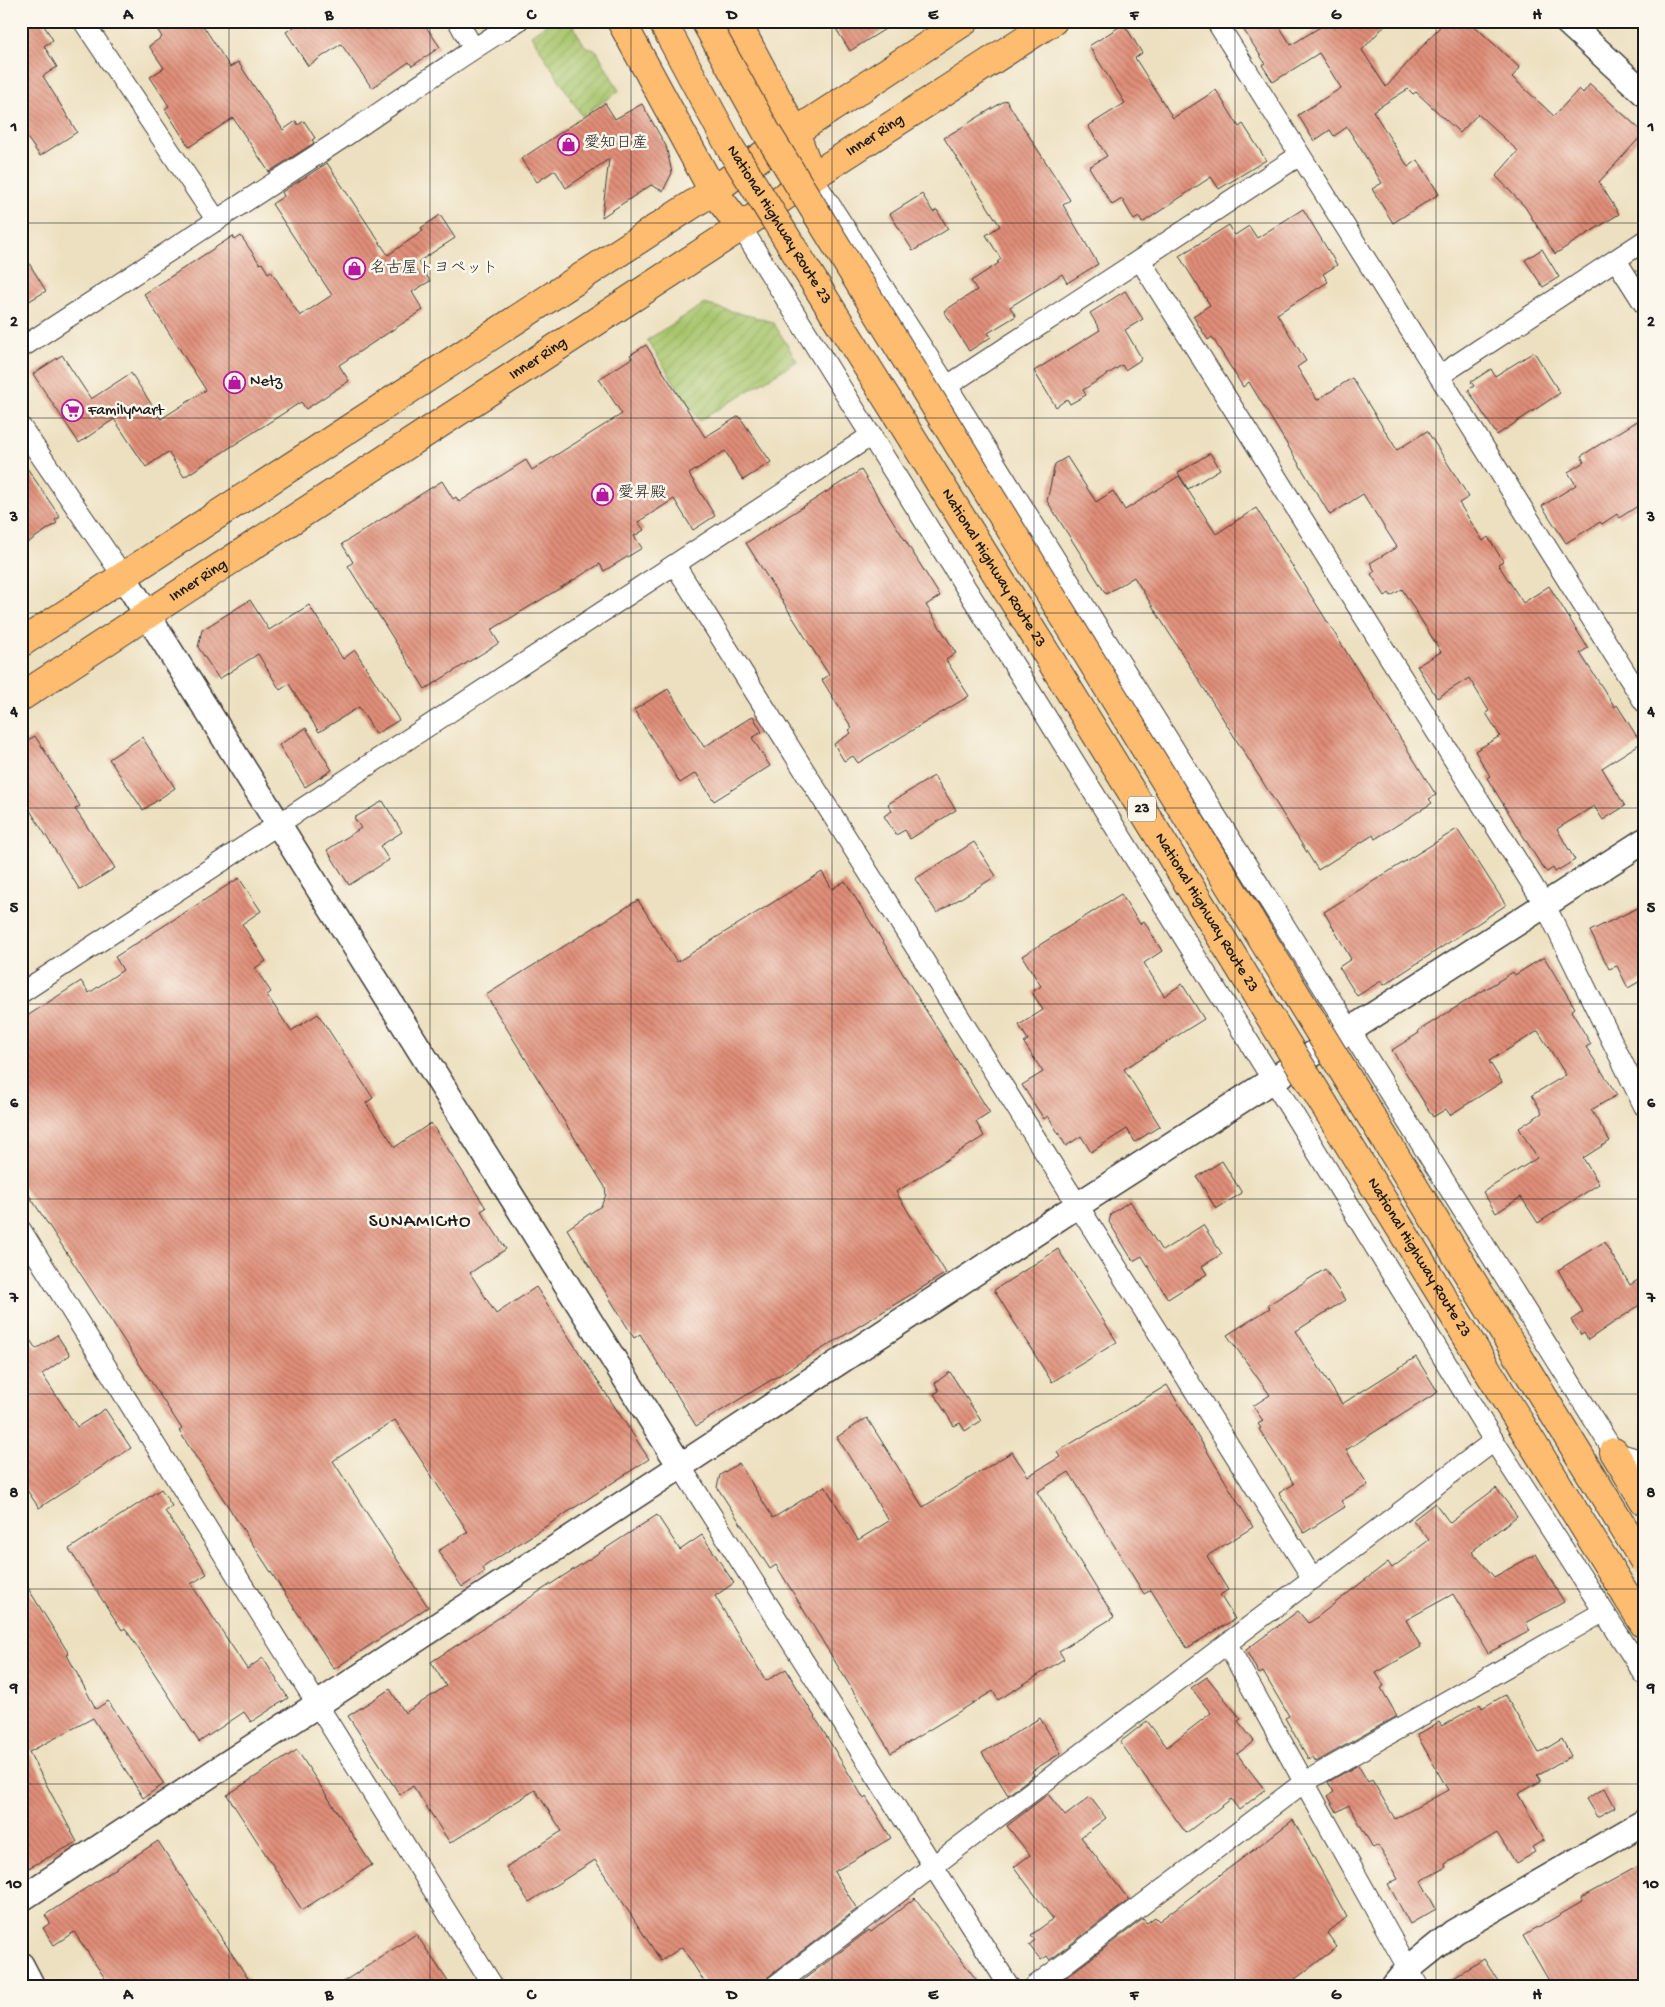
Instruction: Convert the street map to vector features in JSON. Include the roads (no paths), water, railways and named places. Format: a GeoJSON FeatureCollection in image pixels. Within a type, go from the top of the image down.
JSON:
{"type":"FeatureCollection","features":[{"type":"Feature","properties":{"kind":"main road"},"geometry":{"type":"LineString","coordinates":[[621,21],[712,191],[741,227]]}},
{"type":"Feature","properties":{"kind":"main road","name":"National Highway Route 23"},"geometry":{"type":"LineString","coordinates":[[662,21],[731,149],[1051,661],[1644,1624]]}},
{"type":"Feature","properties":{"kind":"main road","name":"National Highway Route 23"},"geometry":{"type":"LineString","coordinates":[[705,21],[766,131],[1644,1561]]}},
{"type":"Feature","properties":{"kind":"main road"},"geometry":{"type":"LineString","coordinates":[[736,21],[795,132],[812,177]]}},
{"type":"Feature","properties":{"kind":"main road"},"geometry":{"type":"LineString","coordinates":[[21,643],[712,191],[795,132],[965,21]]}},
{"type":"Feature","properties":{"kind":"main road","name":"Inner Ring"},"geometry":{"type":"LineString","coordinates":[[21,697],[741,227],[812,177],[1053,21]]}},
{"type":"Feature","properties":{"kind":"main road"},"geometry":{"type":"LineString","coordinates":[[1614,1452],[1644,1500]]}},
{"type":"Feature","properties":{"kind":"street"},"geometry":{"type":"LineString","coordinates":[[83,21],[217,221]]}},
{"type":"Feature","properties":{"kind":"street"},"geometry":{"type":"LineString","coordinates":[[458,21],[472,48]]}},
{"type":"Feature","properties":{"kind":"street"},"geometry":{"type":"LineString","coordinates":[[21,348],[415,90],[472,48],[518,21]]}},
{"type":"Feature","properties":{"kind":"street"},"geometry":{"type":"LineString","coordinates":[[1216,21],[1644,702]]}},
{"type":"Feature","properties":{"kind":"street"},"geometry":{"type":"LineString","coordinates":[[1566,21],[1644,93]]}},
{"type":"Feature","properties":{"kind":"street"},"geometry":{"type":"LineString","coordinates":[[947,386],[1300,155]]}},
{"type":"Feature","properties":{"kind":"street"},"geometry":{"type":"LineString","coordinates":[[812,177],[947,386],[1614,1452],[1644,1461]]}},
{"type":"Feature","properties":{"kind":"street"},"geometry":{"type":"LineString","coordinates":[[741,227],[1272,1079],[1494,1441],[1644,1674]]}},
{"type":"Feature","properties":{"kind":"street"},"geometry":{"type":"LineString","coordinates":[[1439,376],[1644,241]]}},
{"type":"Feature","properties":{"kind":"street"},"geometry":{"type":"LineString","coordinates":[[1140,260],[1545,905],[1644,1106]]}},
{"type":"Feature","properties":{"kind":"street"},"geometry":{"type":"LineString","coordinates":[[1616,260],[1644,304]]}},
{"type":"Feature","properties":{"kind":"street"},"geometry":{"type":"LineString","coordinates":[[21,427],[148,615],[681,1467],[1009,1986]]}},
{"type":"Feature","properties":{"kind":"street"},"geometry":{"type":"LineString","coordinates":[[21,993],[872,435]]}},
{"type":"Feature","properties":{"kind":"street"},"geometry":{"type":"LineString","coordinates":[[675,565],[1313,1579]]}},
{"type":"Feature","properties":{"kind":"street"},"geometry":{"type":"LineString","coordinates":[[21,1899],[1078,1205],[1272,1079],[1350,1032],[1644,841]]}},
{"type":"Feature","properties":{"kind":"street"},"geometry":{"type":"LineString","coordinates":[[21,1230],[319,1704],[493,1986]]}},
{"type":"Feature","properties":{"kind":"street"},"geometry":{"type":"LineString","coordinates":[[775,1986],[1494,1441]]}},
{"type":"Feature","properties":{"kind":"street"},"geometry":{"type":"LineString","coordinates":[[1035,1986],[1304,1782],[1603,1612]]}},
{"type":"Feature","properties":{"kind":"street"},"geometry":{"type":"LineString","coordinates":[[1227,1644],[1304,1782],[1407,1980],[1454,1932],[1644,1822]]}},
{"type":"Feature","properties":{"kind":"street"},"geometry":{"type":"LineString","coordinates":[[21,1965],[32,1986]]}},
{"type":"Feature","properties":{"kind":"place","name":"愛知日産"},"geometry":{"type":"Point","coordinates":[568,144]}},
{"type":"Feature","properties":{"kind":"place","name":"名古屋トヨペット"},"geometry":{"type":"Point","coordinates":[354,269]}},
{"type":"Feature","properties":{"kind":"place","name":"Netz"},"geometry":{"type":"Point","coordinates":[234,382]}},
{"type":"Feature","properties":{"kind":"place","name":"FamilyMart"},"geometry":{"type":"Point","coordinates":[72,411]}},
{"type":"Feature","properties":{"kind":"place","name":"愛昇殿"},"geometry":{"type":"Point","coordinates":[602,494]}},
{"type":"Feature","properties":{"kind":"district","name":"SUNAMICHO"},"geometry":{"type":"Point","coordinates":[420,1222]}}]}
